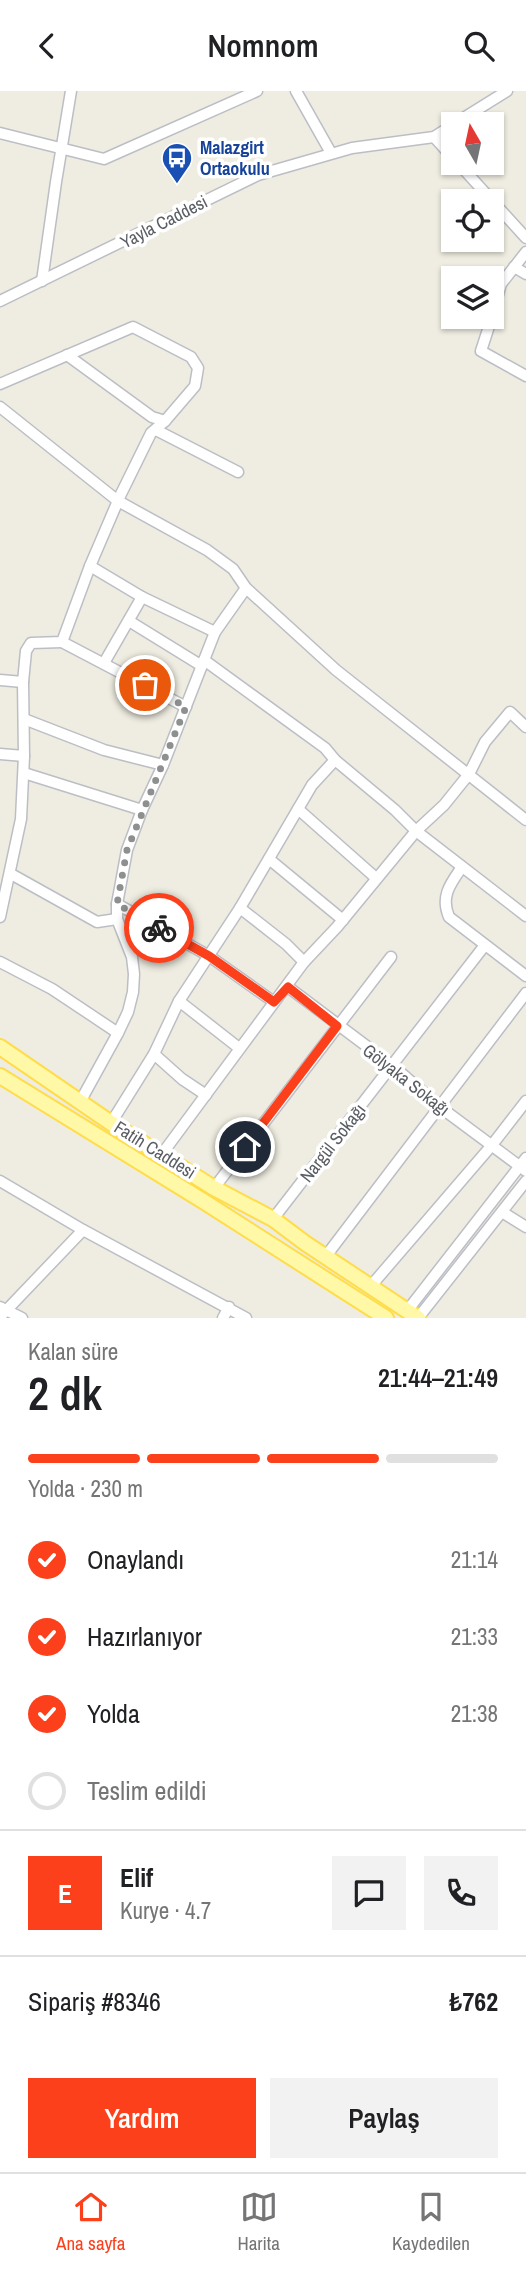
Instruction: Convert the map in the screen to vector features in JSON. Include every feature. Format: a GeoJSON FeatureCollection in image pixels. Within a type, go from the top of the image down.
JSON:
{"type":"FeatureCollection","features":[{"type":"Feature","properties":{"kind":"main road","name":"Fatih Caddesi"},"geometry":{"type":"LineString","coordinates":[[0,1047],[111,1123],[214,1188],[273,1219],[415,1316]]}},
{"type":"Feature","properties":{"kind":"main road","name":"Fatih Caddesi"},"geometry":{"type":"LineString","coordinates":[[0,1076],[386,1318]]}},
{"type":"Feature","properties":{"kind":"street"},"geometry":{"type":"LineString","coordinates":[[42,281],[71,91]]}},
{"type":"Feature","properties":{"kind":"street"},"geometry":{"type":"LineString","coordinates":[[0,133],[104,159],[257,91]]}},
{"type":"Feature","properties":{"kind":"street"},"geometry":{"type":"LineString","coordinates":[[296,91],[331,153]]}},
{"type":"Feature","properties":{"kind":"street","name":"Yayla Caddesi"},"geometry":{"type":"LineString","coordinates":[[473,112],[507,91]]}},
{"type":"Feature","properties":{"kind":"street","name":"Yayla Caddesi"},"geometry":{"type":"LineString","coordinates":[[0,301],[258,175],[331,153],[434,137],[441,132]]}},
{"type":"Feature","properties":{"kind":"street"},"geometry":{"type":"LineString","coordinates":[[434,137],[441,145]]}},
{"type":"Feature","properties":{"kind":"street"},"geometry":{"type":"LineString","coordinates":[[469,175],[526,238]]}},
{"type":"Feature","properties":{"kind":"street"},"geometry":{"type":"LineString","coordinates":[[504,279],[526,252]]}},
{"type":"Feature","properties":{"kind":"street"},"geometry":{"type":"LineString","coordinates":[[514,267],[526,274]]}},
{"type":"Feature","properties":{"kind":"street"},"geometry":{"type":"LineString","coordinates":[[0,384],[133,327],[191,357],[198,368],[195,386],[151,433],[90,566],[62,642]]}},
{"type":"Feature","properties":{"kind":"street"},"geometry":{"type":"LineString","coordinates":[[488,329],[481,351],[526,376]]}},
{"type":"Feature","properties":{"kind":"street"},"geometry":{"type":"LineString","coordinates":[[66,355],[152,417],[165,421]]}},
{"type":"Feature","properties":{"kind":"street"},"geometry":{"type":"LineString","coordinates":[[0,407],[118,501],[206,550],[233,569],[246,588],[336,670],[526,820]]}},
{"type":"Feature","properties":{"kind":"street"},"geometry":{"type":"LineString","coordinates":[[156,430],[238,473]]}},
{"type":"Feature","properties":{"kind":"street"},"geometry":{"type":"LineString","coordinates":[[90,566],[142,597],[215,632]]}},
{"type":"Feature","properties":{"kind":"street"},"geometry":{"type":"LineString","coordinates":[[80,1102],[118,1033],[131,1002],[134,974],[132,957],[117,919],[117,904],[127,850],[215,632],[246,588]]}},
{"type":"Feature","properties":{"kind":"street"},"geometry":{"type":"LineString","coordinates":[[104,663],[142,597]]}},
{"type":"Feature","properties":{"kind":"street"},"geometry":{"type":"LineString","coordinates":[[130,621],[203,663],[325,748],[335,760],[396,810],[416,831],[526,916]]}},
{"type":"Feature","properties":{"kind":"street"},"geometry":{"type":"LineString","coordinates":[[0,916],[21,819],[24,773],[23,682],[26,651],[31,643],[62,642],[186,707]]}},
{"type":"Feature","properties":{"kind":"street"},"geometry":{"type":"LineString","coordinates":[[0,680],[23,682]]}},
{"type":"Feature","properties":{"kind":"street"},"geometry":{"type":"LineString","coordinates":[[162,1154],[304,962],[343,920],[416,831],[444,805],[469,774],[485,742],[510,712],[526,727]]}},
{"type":"Feature","properties":{"kind":"street"},"geometry":{"type":"LineString","coordinates":[[24,719],[104,750],[163,765]]}},
{"type":"Feature","properties":{"kind":"street"},"geometry":{"type":"LineString","coordinates":[[0,754],[24,756]]}},
{"type":"Feature","properties":{"kind":"street"},"geometry":{"type":"LineString","coordinates":[[111,1123],[154,1054],[179,1001],[240,908],[312,785],[335,760]]}},
{"type":"Feature","properties":{"kind":"street"},"geometry":{"type":"LineString","coordinates":[[24,773],[142,810]]}},
{"type":"Feature","properties":{"kind":"street"},"geometry":{"type":"LineString","coordinates":[[298,809],[376,878]]}},
{"type":"Feature","properties":{"kind":"street"},"geometry":{"type":"LineString","coordinates":[[269,859],[343,920]]}},
{"type":"Feature","properties":{"kind":"street"},"geometry":{"type":"LineString","coordinates":[[462,867],[447,890],[446,908],[452,920],[526,976]]}},
{"type":"Feature","properties":{"kind":"street"},"geometry":{"type":"LineString","coordinates":[[11,874],[97,922],[117,919]]}},
{"type":"Feature","properties":{"kind":"street"},"geometry":{"type":"LineString","coordinates":[[117,904],[209,956],[274,1002]]}},
{"type":"Feature","properties":{"kind":"street"},"geometry":{"type":"LineString","coordinates":[[240,908],[286,944],[304,962]]}},
{"type":"Feature","properties":{"kind":"street","name":"Nargül Sokağı"},"geometry":{"type":"LineString","coordinates":[[273,1219],[485,945]]}},
{"type":"Feature","properties":{"kind":"street"},"geometry":{"type":"LineString","coordinates":[[214,1188],[391,957]]}},
{"type":"Feature","properties":{"kind":"street"},"geometry":{"type":"LineString","coordinates":[[0,962],[52,989],[118,1033]]}},
{"type":"Feature","properties":{"kind":"street","name":"Gölyaka Sokağı"},"geometry":{"type":"LineString","coordinates":[[288,987],[393,1066],[440,1107],[524,1165]]}},
{"type":"Feature","properties":{"kind":"street"},"geometry":{"type":"LineString","coordinates":[[326,1256],[526,993]]}},
{"type":"Feature","properties":{"kind":"street"},"geometry":{"type":"LineString","coordinates":[[179,1001],[239,1048]]}},
{"type":"Feature","properties":{"kind":"street"},"geometry":{"type":"LineString","coordinates":[[154,1054],[182,1079],[206,1095]]}},
{"type":"Feature","properties":{"kind":"street"},"geometry":{"type":"LineString","coordinates":[[370,1287],[492,1145],[526,1101]]}},
{"type":"Feature","properties":{"kind":"street"},"geometry":{"type":"LineString","coordinates":[[415,1316],[524,1165]]}},
{"type":"Feature","properties":{"kind":"street"},"geometry":{"type":"LineString","coordinates":[[0,1181],[83,1230],[246,1318]]}},
{"type":"Feature","properties":{"kind":"street"},"geometry":{"type":"LineString","coordinates":[[415,1316],[526,1181]]}},
{"type":"Feature","properties":{"kind":"street"},"geometry":{"type":"LineString","coordinates":[[502,1212],[526,1227]]}},
{"type":"Feature","properties":{"kind":"street"},"geometry":{"type":"LineString","coordinates":[[22,1318],[2,1312],[83,1230]]}},
{"type":"Feature","properties":{"kind":"street"},"geometry":{"type":"LineString","coordinates":[[223,1318],[229,1307]]}},
{"type":"Feature","properties":{"kind":"way so far"},"geometry":{"type":"LineString","coordinates":[[145,685],[186,707],[127,850],[117,904],[159,928]]}},
{"type":"Feature","properties":{"kind":"place","name":"Malazgirt Ortaokulu"},"geometry":{"type":"Point","coordinates":[177,185]}},
{"type":"Feature","properties":{"kind":"route"},"geometry":{"type":"LineString","coordinates":[[159,928],[209,956],[274,1002],[288,987],[337,1026],[245,1147]]}}]}
